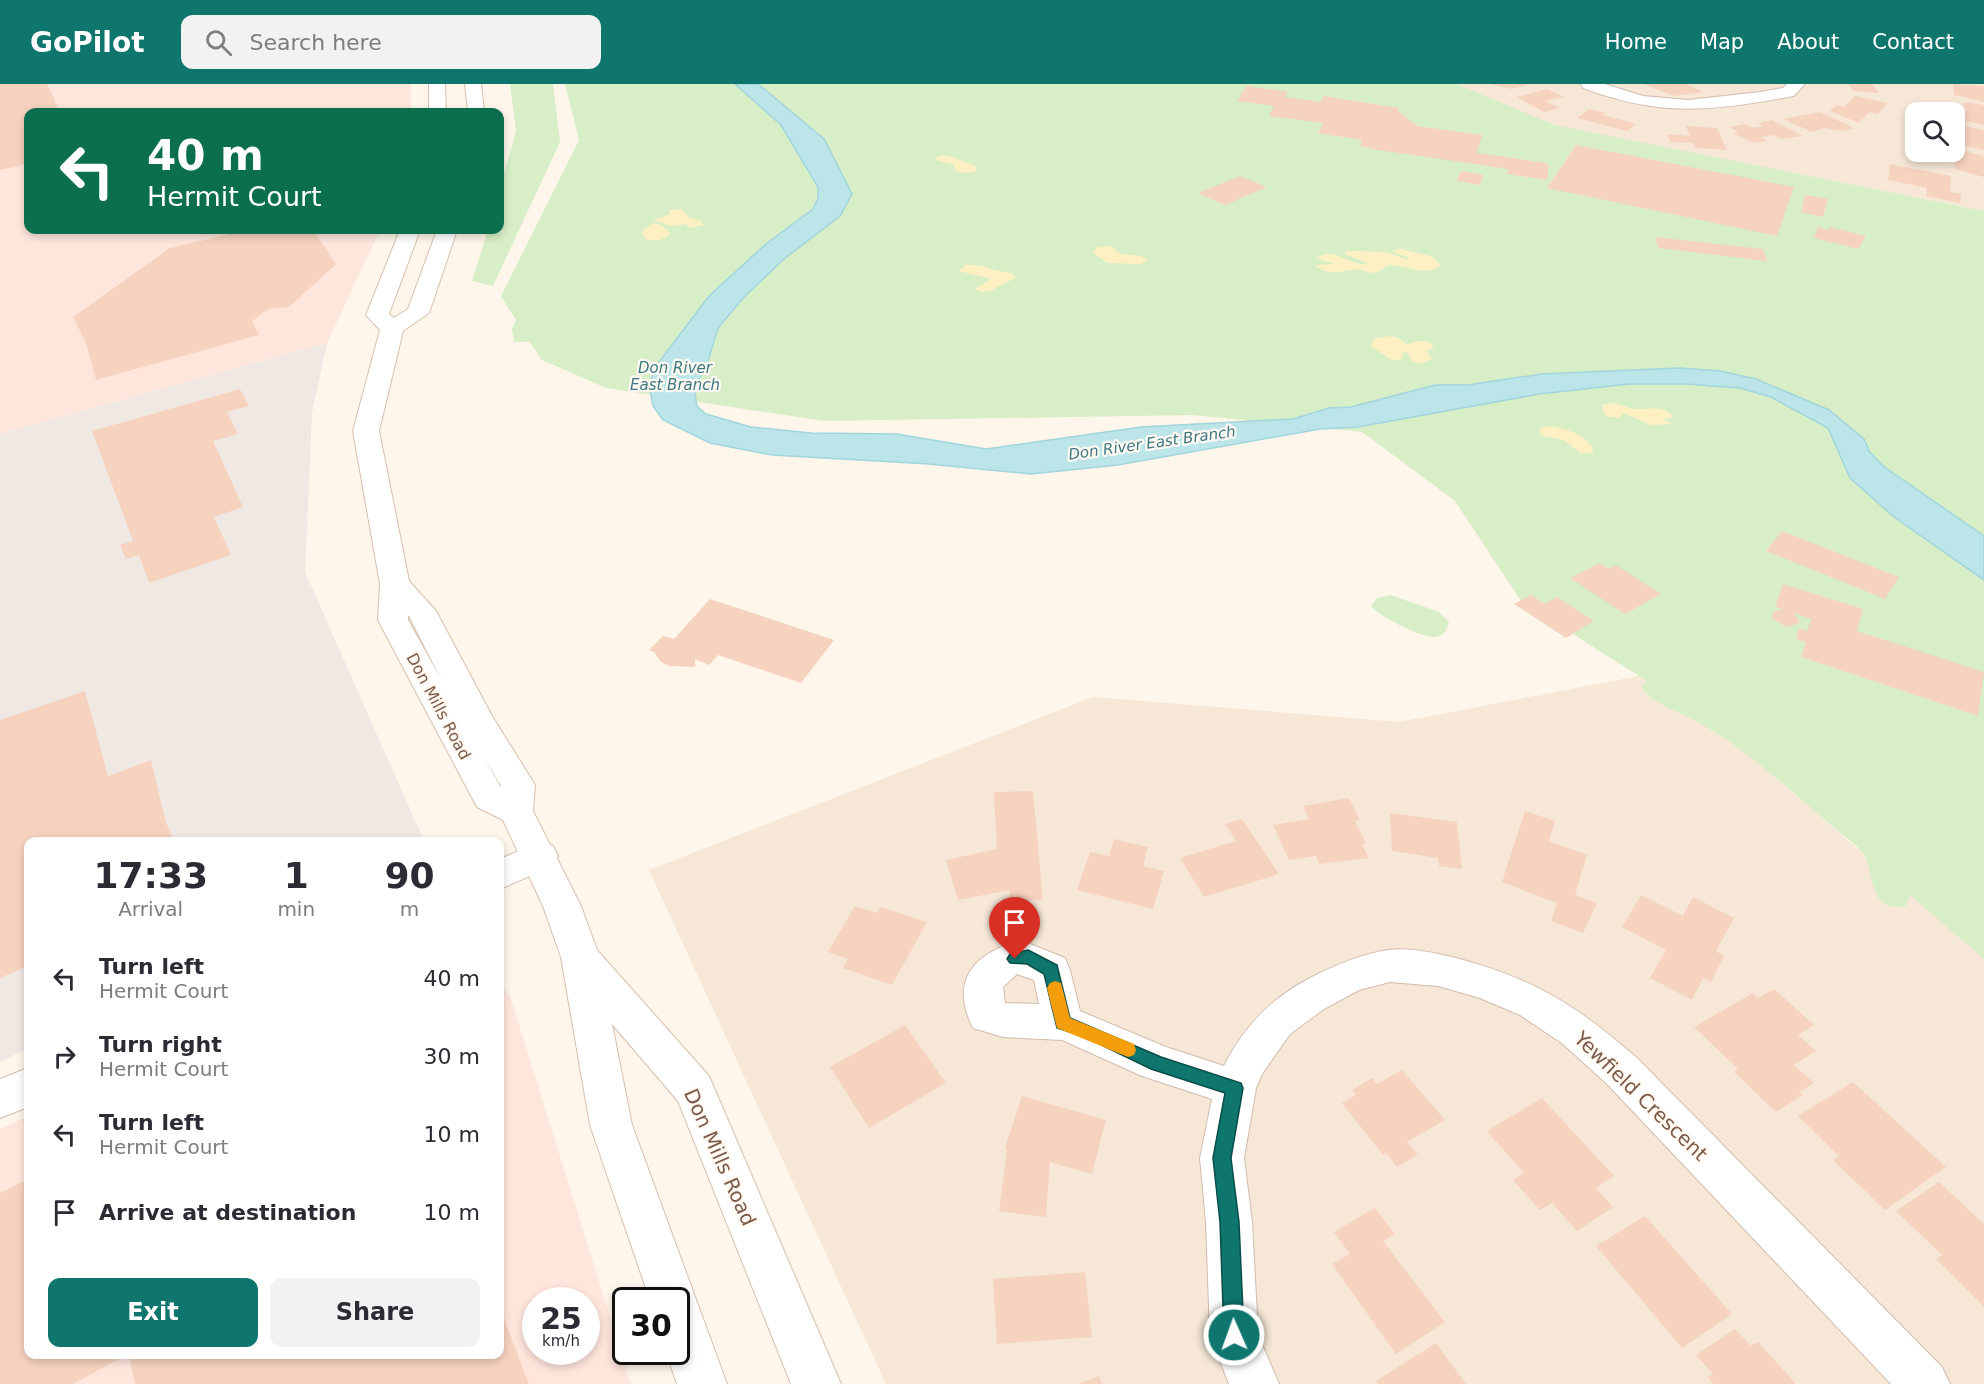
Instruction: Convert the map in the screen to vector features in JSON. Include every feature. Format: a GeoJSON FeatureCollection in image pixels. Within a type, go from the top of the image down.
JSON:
{"type":"FeatureCollection","features":[{"type":"Feature","properties":{"kind":"main road"},"geometry":{"type":"LineString","coordinates":[[437,84],[438,108]]}},
{"type":"Feature","properties":{"kind":"main road"},"geometry":{"type":"LineString","coordinates":[[473,84],[476,108]]}},
{"type":"Feature","properties":{"kind":"main road"},"geometry":{"type":"LineString","coordinates":[[1589,84],[1638,102],[1694,107],[1788,92],[1797,84]]}},
{"type":"Feature","properties":{"kind":"main road"},"geometry":{"type":"LineString","coordinates":[[408,234],[377,315],[392,328],[418,314],[446,234]]}},
{"type":"Feature","properties":{"kind":"main road","name":"Don Mills Road"},"geometry":{"type":"LineString","coordinates":[[392,328],[366,431],[395,584],[421,611],[478,720],[518,785],[516,811],[540,856],[562,906],[580,957],[611,1125],[668,1287]]}},
{"type":"Feature","properties":{"kind":"main road"},"geometry":{"type":"LineString","coordinates":[[504,873],[540,856]]}},
{"type":"Feature","properties":{"kind":"main road","name":"Don Mills Road"},"geometry":{"type":"LineString","coordinates":[[580,957],[694,1089],[816,1384]]}},
{"type":"Feature","properties":{"kind":"main road","name":"Yewfield Crescent"},"geometry":{"type":"LineString","coordinates":[[1254,1384],[1234,1335],[1229,1222],[1222,1158],[1235,1088],[1247,1062],[1276,1022],[1310,997],[1350,976],[1390,966],[1438,970],[1487,983],[1534,1003],[1577,1031],[1622,1071],[1925,1384]]}},
{"type":"Feature","properties":{"kind":"main road"},"geometry":{"type":"LineString","coordinates":[[1063,1022],[1157,1063],[1235,1088]]}},
{"type":"Feature","properties":{"kind":"main road"},"geometry":{"type":"LineString","coordinates":[[0,1100],[24,1089]]}},
{"type":"Feature","properties":{"kind":"main road"},"geometry":{"type":"LineString","coordinates":[[690,1351],[702,1384]]}},
{"type":"Feature","properties":{"kind":"shaded area"},"geometry":{"type":"Polygon","coordinates":[[[0,84],[411,84],[411,108],[24,108],[24,234],[378,234],[327,343],[0,434],[0,84]]]}},
{"type":"Feature","properties":{"kind":"shaded area"},"geometry":{"type":"Polygon","coordinates":[[[1452,84],[1984,84],[1984,211],[1555,125],[1452,84]]]}},
{"type":"Feature","properties":{"kind":"shaded area"},"geometry":{"type":"Polygon","coordinates":[[[327,343],[312,413],[305,572],[422,837],[24,837],[24,1050],[0,1062],[0,434],[327,343]]]}},
{"type":"Feature","properties":{"kind":"shaded area"},"geometry":{"type":"Polygon","coordinates":[[[1639,676],[1712,722],[1984,959],[1984,1384],[886,1384],[649,870],[1093,697],[1399,722],[1639,676]]]}},
{"type":"Feature","properties":{"kind":"shaded area"},"geometry":{"type":"Polygon","coordinates":[[[504,989],[510,996],[612,1323],[612,1365],[625,1365],[631,1384],[0,1384],[0,1129],[24,1118],[24,1359],[504,1359],[504,989]]]}},
{"type":"Feature","properties":{"kind":"green space"},"geometry":{"type":"Polygon","coordinates":[[[510,84],[553,84],[560,142],[493,286],[472,281],[487,234],[504,234],[504,174],[516,131],[510,84]]]}},
{"type":"Feature","properties":{"kind":"green space"},"geometry":{"type":"Polygon","coordinates":[[[565,84],[1456,84],[1555,125],[1984,211],[1984,959],[1910,895],[1906,906],[1893,907],[1884,903],[1874,888],[1863,853],[1769,772],[1710,729],[1657,702],[1641,686],[1647,681],[1521,601],[1455,501],[1362,432],[1193,415],[824,421],[606,388],[542,360],[530,342],[514,342],[512,329],[516,320],[501,296],[579,140],[565,84]]]}},
{"type":"Feature","properties":{"kind":"green space"},"geometry":{"type":"Polygon","coordinates":[[[1391,595],[1439,612],[1449,622],[1446,631],[1436,637],[1420,634],[1391,620],[1371,606],[1377,598],[1391,595]]]}},
{"type":"Feature","properties":{"kind":"sand"},"geometry":{"type":"Polygon","coordinates":[[[942,155],[975,166],[977,171],[966,173],[955,171],[954,165],[937,160],[936,157],[942,155]]]}},
{"type":"Feature","properties":{"kind":"sand"},"geometry":{"type":"Polygon","coordinates":[[[682,209],[688,217],[701,221],[704,225],[689,228],[686,224],[671,226],[654,220],[670,214],[670,210],[682,209]]]}},
{"type":"Feature","properties":{"kind":"sand"},"geometry":{"type":"Polygon","coordinates":[[[653,223],[662,225],[671,234],[660,240],[647,240],[641,232],[653,223]]]}},
{"type":"Feature","properties":{"kind":"sand"},"geometry":{"type":"Polygon","coordinates":[[[1110,246],[1121,254],[1141,256],[1148,260],[1141,264],[1107,263],[1093,252],[1097,247],[1110,246]]]}},
{"type":"Feature","properties":{"kind":"sand"},"geometry":{"type":"Polygon","coordinates":[[[1401,249],[1430,256],[1441,265],[1435,269],[1422,270],[1388,265],[1373,273],[1358,270],[1331,272],[1318,268],[1316,265],[1336,264],[1317,259],[1329,254],[1355,263],[1368,263],[1344,254],[1347,251],[1385,252],[1409,260],[1408,257],[1394,253],[1393,250],[1401,249]]]}},
{"type":"Feature","properties":{"kind":"sand"},"geometry":{"type":"Polygon","coordinates":[[[965,265],[977,265],[1012,273],[1015,278],[990,291],[982,292],[975,289],[991,279],[959,271],[965,265]]]}},
{"type":"Feature","properties":{"kind":"sand"},"geometry":{"type":"Polygon","coordinates":[[[1390,336],[1399,338],[1407,345],[1428,342],[1434,347],[1426,351],[1432,359],[1419,364],[1411,360],[1408,353],[1403,351],[1403,359],[1392,360],[1371,346],[1374,339],[1390,336]]]}},
{"type":"Feature","properties":{"kind":"sand"},"geometry":{"type":"Polygon","coordinates":[[[1612,403],[1634,409],[1655,408],[1667,411],[1672,418],[1663,419],[1672,424],[1651,425],[1623,413],[1620,418],[1605,416],[1602,405],[1612,403]]]}},
{"type":"Feature","properties":{"kind":"sand"},"geometry":{"type":"Polygon","coordinates":[[[1550,426],[1570,431],[1581,437],[1587,441],[1594,452],[1581,454],[1564,440],[1540,435],[1540,428],[1550,426]]]}},
{"type":"Feature","properties":{"kind":"water","name":"Don River East Branch"},"geometry":{"type":"Polygon","coordinates":[[[735,84],[758,84],[824,139],[852,194],[840,216],[784,259],[744,297],[718,328],[708,361],[694,389],[697,406],[706,414],[751,427],[811,433],[897,434],[986,449],[1141,427],[1293,419],[1329,408],[1351,407],[1435,385],[1467,385],[1542,374],[1679,368],[1720,371],[1756,379],[1829,410],[1864,439],[1869,451],[1883,466],[1984,536],[1984,580],[1894,517],[1850,478],[1828,428],[1771,397],[1740,388],[1686,384],[1629,384],[1539,394],[1358,427],[1320,429],[1118,465],[1031,474],[929,464],[772,455],[710,443],[663,420],[653,406],[650,390],[653,370],[709,296],[766,244],[813,209],[818,198],[818,187],[781,125],[735,84]]]}},
{"type":"Feature","properties":{"kind":"building"},"geometry":{"type":"Polygon","coordinates":[[[0,84],[47,84],[58,108],[24,108],[24,165],[0,170],[0,84]]]}},
{"type":"Feature","properties":{"kind":"building"},"geometry":{"type":"Polygon","coordinates":[[[1489,84],[1527,84],[1527,85],[1512,89],[1489,84]]]}},
{"type":"Feature","properties":{"kind":"building"},"geometry":{"type":"Polygon","coordinates":[[[1643,84],[1687,84],[1703,92],[1674,96],[1643,84]]]}},
{"type":"Feature","properties":{"kind":"building"},"geometry":{"type":"Polygon","coordinates":[[[1848,84],[1872,84],[1879,93],[1853,91],[1848,84]]]}},
{"type":"Feature","properties":{"kind":"building"},"geometry":{"type":"Polygon","coordinates":[[[1953,84],[1984,86],[1984,102],[1954,95],[1953,84]]]}},
{"type":"Feature","properties":{"kind":"building"},"geometry":{"type":"Polygon","coordinates":[[[1247,86],[1288,92],[1285,97],[1320,102],[1324,96],[1399,108],[1398,111],[1417,126],[1482,135],[1477,153],[1546,163],[1549,166],[1547,180],[1507,174],[1508,169],[1378,150],[1360,146],[1362,140],[1318,133],[1323,123],[1269,116],[1274,106],[1237,101],[1247,86]]]}},
{"type":"Feature","properties":{"kind":"building"},"geometry":{"type":"Polygon","coordinates":[[[1547,89],[1564,97],[1545,101],[1560,108],[1544,112],[1516,97],[1547,89]]]}},
{"type":"Feature","properties":{"kind":"building"},"geometry":{"type":"Polygon","coordinates":[[[1855,96],[1888,103],[1878,114],[1869,112],[1859,123],[1830,111],[1836,105],[1844,107],[1855,96]]]}},
{"type":"Feature","properties":{"kind":"building"},"geometry":{"type":"Polygon","coordinates":[[[1965,102],[1984,105],[1984,125],[1965,121],[1967,108],[1965,108],[1965,102]]]}},
{"type":"Feature","properties":{"kind":"building"},"geometry":{"type":"Polygon","coordinates":[[[1589,109],[1636,124],[1627,131],[1577,118],[1589,109]]]}},
{"type":"Feature","properties":{"kind":"building"},"geometry":{"type":"Polygon","coordinates":[[[1820,112],[1854,128],[1844,131],[1824,128],[1812,132],[1783,119],[1820,112]]]}},
{"type":"Feature","properties":{"kind":"building"},"geometry":{"type":"Polygon","coordinates":[[[1772,120],[1803,136],[1782,139],[1773,135],[1761,137],[1768,141],[1754,143],[1733,133],[1739,132],[1729,127],[1745,124],[1753,128],[1764,126],[1758,123],[1772,120]]]}},
{"type":"Feature","properties":{"kind":"building"},"geometry":{"type":"Polygon","coordinates":[[[1686,126],[1717,128],[1727,150],[1695,148],[1693,143],[1670,142],[1667,134],[1690,136],[1686,126]]]}},
{"type":"Feature","properties":{"kind":"building"},"geometry":{"type":"Polygon","coordinates":[[[1965,126],[1984,130],[1984,150],[1965,146],[1965,126]]]}},
{"type":"Feature","properties":{"kind":"building"},"geometry":{"type":"Polygon","coordinates":[[[1576,145],[1794,187],[1777,236],[1547,188],[1576,145]]]}},
{"type":"Feature","properties":{"kind":"building"},"geometry":{"type":"Polygon","coordinates":[[[1965,152],[1984,156],[1984,177],[1954,169],[1956,162],[1965,162],[1965,152]]]}},
{"type":"Feature","properties":{"kind":"building"},"geometry":{"type":"Polygon","coordinates":[[[1890,164],[1951,176],[1950,192],[1961,194],[1960,203],[1926,196],[1927,188],[1888,180],[1890,164]]]}},
{"type":"Feature","properties":{"kind":"building"},"geometry":{"type":"Polygon","coordinates":[[[1460,172],[1483,175],[1480,185],[1457,181],[1460,172]]]}},
{"type":"Feature","properties":{"kind":"building"},"geometry":{"type":"Polygon","coordinates":[[[1240,176],[1267,187],[1225,205],[1198,193],[1240,176]]]}},
{"type":"Feature","properties":{"kind":"building"},"geometry":{"type":"Polygon","coordinates":[[[1805,195],[1828,199],[1823,217],[1801,212],[1805,195]]]}},
{"type":"Feature","properties":{"kind":"building"},"geometry":{"type":"Polygon","coordinates":[[[1818,227],[1828,230],[1830,227],[1866,236],[1858,249],[1814,238],[1818,227]]]}},
{"type":"Feature","properties":{"kind":"building"},"geometry":{"type":"Polygon","coordinates":[[[230,234],[316,234],[336,264],[289,307],[269,309],[252,321],[259,335],[96,380],[86,343],[73,317],[170,248],[230,234]]]}},
{"type":"Feature","properties":{"kind":"building"},"geometry":{"type":"Polygon","coordinates":[[[1655,237],[1763,249],[1767,261],[1658,248],[1655,237]]]}},
{"type":"Feature","properties":{"kind":"building"},"geometry":{"type":"Polygon","coordinates":[[[240,389],[249,406],[227,412],[238,434],[213,441],[243,507],[214,517],[231,555],[149,583],[139,555],[126,559],[120,545],[133,541],[92,431],[240,389]]]}},
{"type":"Feature","properties":{"kind":"building"},"geometry":{"type":"Polygon","coordinates":[[[1782,531],[1899,577],[1885,599],[1766,551],[1782,531]]]}},
{"type":"Feature","properties":{"kind":"building"},"geometry":{"type":"Polygon","coordinates":[[[1600,563],[1609,569],[1616,565],[1661,594],[1625,614],[1570,578],[1600,563]]]}},
{"type":"Feature","properties":{"kind":"building"},"geometry":{"type":"Polygon","coordinates":[[[1783,584],[1863,609],[1857,631],[1984,672],[1978,716],[1801,657],[1806,642],[1796,639],[1799,628],[1807,631],[1811,619],[1794,613],[1799,620],[1798,624],[1786,627],[1772,618],[1773,612],[1783,609],[1775,607],[1783,584]]]}},
{"type":"Feature","properties":{"kind":"building"},"geometry":{"type":"Polygon","coordinates":[[[1531,595],[1545,604],[1557,597],[1594,621],[1566,638],[1514,604],[1531,595]]]}},
{"type":"Feature","properties":{"kind":"building"},"geometry":{"type":"Polygon","coordinates":[[[710,599],[834,640],[801,683],[718,655],[709,665],[695,659],[695,667],[670,666],[661,662],[654,652],[649,650],[663,636],[674,639],[710,599]]]}},
{"type":"Feature","properties":{"kind":"building"},"geometry":{"type":"Polygon","coordinates":[[[85,691],[108,776],[151,760],[166,823],[173,837],[24,837],[24,968],[0,978],[0,720],[85,691]]]}},
{"type":"Feature","properties":{"kind":"building"},"geometry":{"type":"Polygon","coordinates":[[[1033,791],[1043,900],[1010,901],[1010,890],[958,900],[946,860],[997,849],[994,792],[1033,791]]]}},
{"type":"Feature","properties":{"kind":"building"},"geometry":{"type":"Polygon","coordinates":[[[1349,798],[1360,820],[1355,821],[1366,843],[1362,844],[1369,858],[1319,864],[1316,856],[1289,860],[1273,825],[1309,819],[1303,806],[1349,798]]]}},
{"type":"Feature","properties":{"kind":"building"},"geometry":{"type":"Polygon","coordinates":[[[1525,811],[1555,821],[1549,841],[1587,855],[1575,895],[1597,903],[1583,933],[1551,921],[1557,903],[1502,882],[1525,811]]]}},
{"type":"Feature","properties":{"kind":"building"},"geometry":{"type":"Polygon","coordinates":[[[1390,813],[1457,822],[1462,869],[1439,866],[1438,858],[1392,851],[1390,813]]]}},
{"type":"Feature","properties":{"kind":"building"},"geometry":{"type":"Polygon","coordinates":[[[1242,819],[1279,874],[1204,897],[1180,858],[1236,841],[1225,824],[1242,819]]]}},
{"type":"Feature","properties":{"kind":"building"},"geometry":{"type":"Polygon","coordinates":[[[1114,839],[1148,847],[1143,866],[1164,871],[1153,909],[1077,890],[1090,852],[1109,856],[1114,839]]]}},
{"type":"Feature","properties":{"kind":"building"},"geometry":{"type":"Polygon","coordinates":[[[1641,895],[1683,916],[1693,897],[1734,918],[1716,951],[1724,956],[1711,982],[1703,978],[1692,1000],[1650,978],[1666,950],[1622,927],[1641,895]]]}},
{"type":"Feature","properties":{"kind":"building"},"geometry":{"type":"Polygon","coordinates":[[[855,906],[877,913],[881,907],[927,922],[892,985],[843,968],[848,959],[828,952],[855,906]]]}},
{"type":"Feature","properties":{"kind":"building"},"geometry":{"type":"Polygon","coordinates":[[[1774,989],[1814,1025],[1798,1035],[1816,1051],[1794,1065],[1814,1083],[1799,1092],[1803,1095],[1776,1112],[1734,1072],[1738,1069],[1694,1027],[1753,993],[1758,998],[1774,989]]]}},
{"type":"Feature","properties":{"kind":"building"},"geometry":{"type":"Polygon","coordinates":[[[905,1025],[946,1083],[869,1128],[830,1067],[905,1025]]]}},
{"type":"Feature","properties":{"kind":"building"},"geometry":{"type":"Polygon","coordinates":[[[1402,1070],[1445,1120],[1407,1142],[1418,1155],[1397,1167],[1386,1153],[1383,1155],[1342,1103],[1356,1095],[1352,1090],[1372,1078],[1377,1084],[1402,1070]]]}},
{"type":"Feature","properties":{"kind":"building"},"geometry":{"type":"Polygon","coordinates":[[[1853,1082],[1946,1167],[1885,1210],[1833,1160],[1839,1156],[1798,1116],[1853,1082]]]}},
{"type":"Feature","properties":{"kind":"building"},"geometry":{"type":"Polygon","coordinates":[[[1022,1096],[1106,1120],[1092,1174],[1050,1162],[1046,1217],[999,1211],[1007,1150],[1005,1148],[1022,1096]]]}},
{"type":"Feature","properties":{"kind":"building"},"geometry":{"type":"Polygon","coordinates":[[[1542,1098],[1614,1176],[1596,1188],[1613,1207],[1577,1231],[1552,1203],[1540,1210],[1513,1180],[1524,1173],[1487,1131],[1542,1098]]]}},
{"type":"Feature","properties":{"kind":"building"},"geometry":{"type":"Polygon","coordinates":[[[24,1181],[24,1359],[119,1359],[73,1384],[0,1384],[0,1193],[24,1181]]]}},
{"type":"Feature","properties":{"kind":"building"},"geometry":{"type":"Polygon","coordinates":[[[1939,1182],[1984,1224],[1984,1307],[1936,1259],[1942,1255],[1896,1211],[1939,1182]]]}},
{"type":"Feature","properties":{"kind":"building"},"geometry":{"type":"Polygon","coordinates":[[[1375,1208],[1395,1234],[1383,1241],[1445,1322],[1396,1354],[1332,1264],[1350,1254],[1334,1232],[1375,1208]]]}},
{"type":"Feature","properties":{"kind":"building"},"geometry":{"type":"Polygon","coordinates":[[[1645,1216],[1732,1314],[1682,1348],[1596,1246],[1645,1216]]]}},
{"type":"Feature","properties":{"kind":"building"},"geometry":{"type":"Polygon","coordinates":[[[1085,1272],[1092,1337],[997,1344],[993,1279],[1085,1272]]]}},
{"type":"Feature","properties":{"kind":"building"},"geometry":{"type":"Polygon","coordinates":[[[504,1318],[529,1384],[135,1384],[130,1359],[504,1359],[504,1318]]]}},
{"type":"Feature","properties":{"kind":"building"},"geometry":{"type":"Polygon","coordinates":[[[1735,1329],[1751,1346],[1758,1342],[1796,1384],[1713,1384],[1708,1377],[1713,1374],[1696,1355],[1735,1329]]]}},
{"type":"Feature","properties":{"kind":"building"},"geometry":{"type":"Polygon","coordinates":[[[1436,1343],[1466,1384],[1378,1384],[1376,1381],[1436,1343]]]}},
{"type":"Feature","properties":{"kind":"building"},"geometry":{"type":"Polygon","coordinates":[[[1099,1376],[1102,1384],[1078,1384],[1099,1376]]]}},
{"type":"Feature","properties":{"kind":"slow traffic"},"geometry":{"type":"LineString","coordinates":[[1055,988],[1063,1022],[1128,1050]]}},
{"type":"Feature","properties":{"kind":"route"},"geometry":{"type":"LineString","coordinates":[[1015,959],[1028,957],[1051,970],[1063,1022],[1157,1063],[1235,1088],[1222,1158],[1229,1222],[1234,1335]]}}]}
